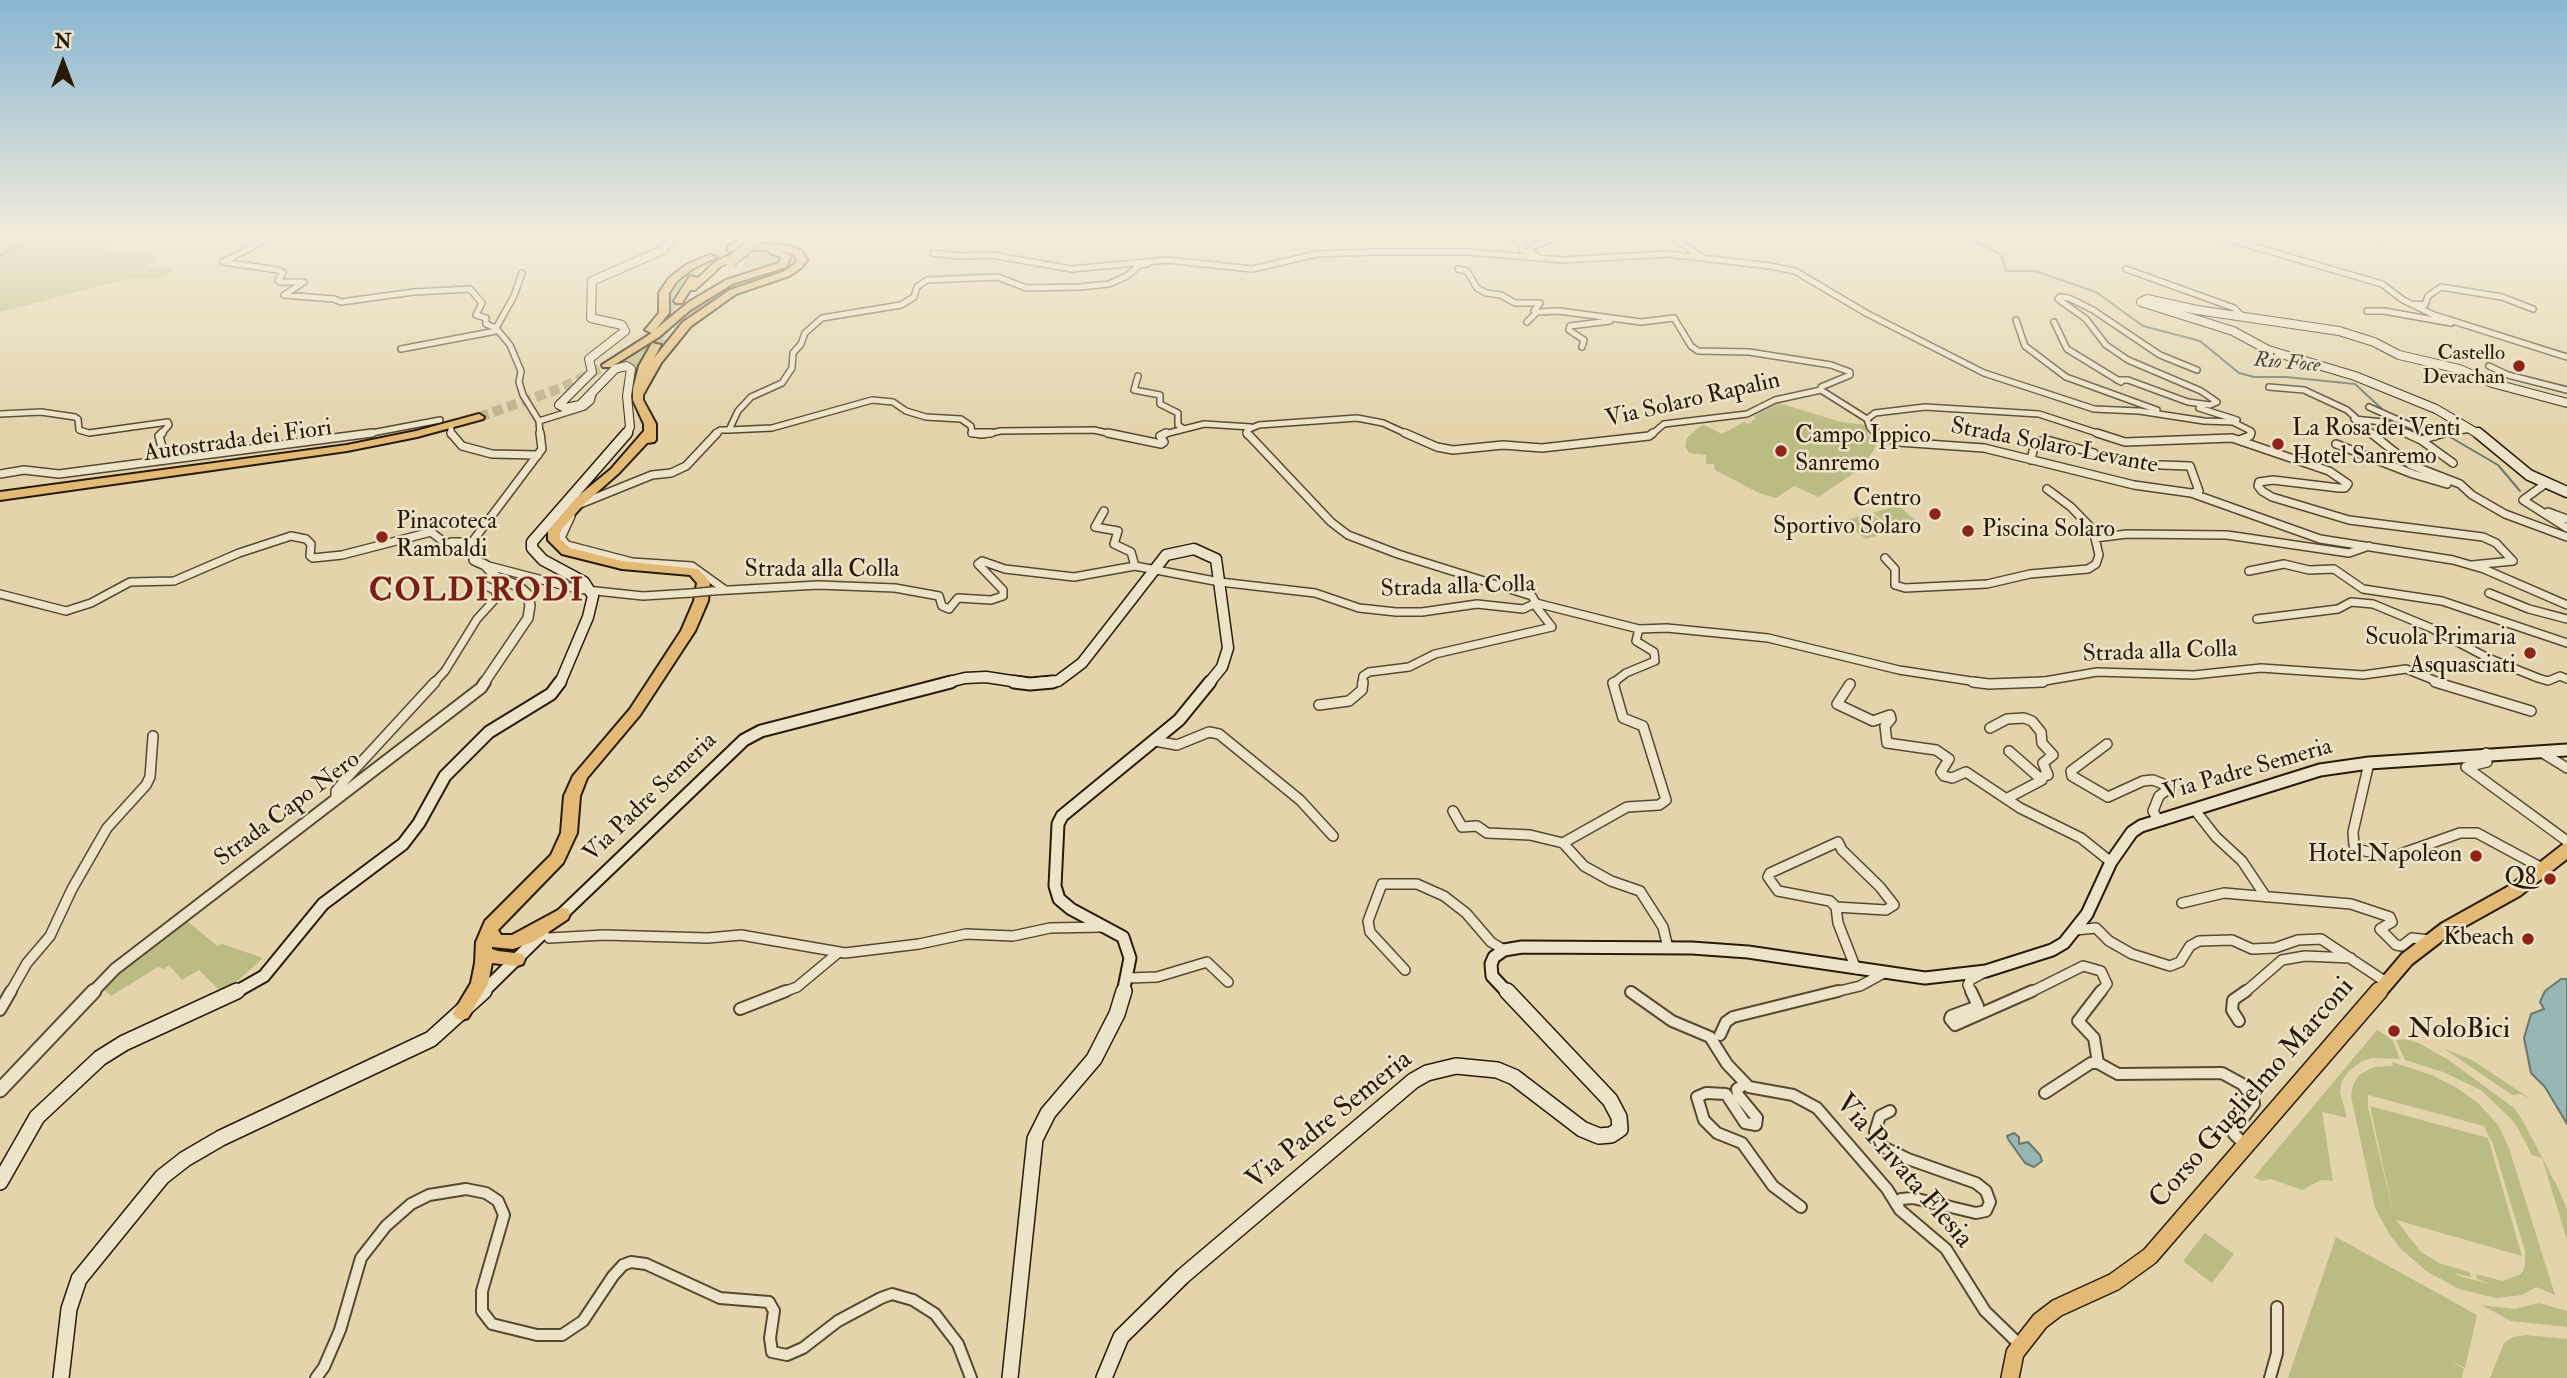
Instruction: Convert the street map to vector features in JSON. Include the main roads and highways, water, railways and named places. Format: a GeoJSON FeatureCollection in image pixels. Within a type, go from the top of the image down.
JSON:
{"type":"FeatureCollection","features":[{"type":"Feature","properties":{"kind":"highway"},"geometry":{"type":"LineString","coordinates":[[645,336],[663,316],[664,298]]}},
{"type":"Feature","properties":{"kind":"highway"},"geometry":{"type":"LineString","coordinates":[[683,305],[684,298]]}},
{"type":"Feature","properties":{"kind":"highway"},"geometry":{"type":"LineString","coordinates":[[691,298],[680,308],[645,336],[603,364],[655,335],[683,305],[691,298]]}},
{"type":"Feature","properties":{"kind":"highway"},"geometry":{"type":"LineString","coordinates":[[683,305],[696,298]]}},
{"type":"Feature","properties":{"kind":"highway"},"geometry":{"type":"LineString","coordinates":[[638,395],[656,362],[682,329],[725,298]]}},
{"type":"Feature","properties":{"kind":"highway"},"geometry":{"type":"LineString","coordinates":[[641,376],[676,328]]}},
{"type":"Feature","properties":{"kind":"highway"},"geometry":{"type":"LineString","coordinates":[[462,1013],[479,984],[484,942],[489,930],[496,918],[539,880],[557,859],[569,833],[572,796],[580,776],[635,712],[688,631],[701,601],[704,582],[694,572],[622,565],[566,551],[556,544],[553,535],[556,527],[585,500],[624,472],[647,446],[650,424],[638,395],[641,376],[656,345]]}},
{"type":"Feature","properties":{"kind":"highway","name":"Autostrada dei Fiori"},"geometry":{"type":"LineString","coordinates":[[0,494],[347,448],[417,434],[477,415]]}},
{"type":"Feature","properties":{"kind":"highway"},"geometry":{"type":"LineString","coordinates":[[502,943],[529,936],[562,914]]}},
{"type":"Feature","properties":{"kind":"highway"},"geometry":{"type":"LineString","coordinates":[[489,930],[493,939],[510,948],[517,959]]}},
{"type":"Feature","properties":{"kind":"highway"},"geometry":{"type":"LineString","coordinates":[[484,953],[497,958],[517,959]]}},
{"type":"Feature","properties":{"kind":"main road"},"geometry":{"type":"LineString","coordinates":[[0,1182],[37,1117],[100,1058],[124,1043],[249,986],[264,976],[323,904],[403,844],[419,823],[436,789],[457,763],[489,732],[542,701],[559,685],[592,606],[591,590],[584,582],[543,560],[532,548],[534,538],[565,507],[630,427],[627,396],[631,369],[626,366],[615,369],[593,394],[577,407],[565,408],[559,405],[592,372],[589,359],[618,340],[625,331],[622,325],[591,318],[590,298]]}},
{"type":"Feature","properties":{"kind":"main road"},"geometry":{"type":"LineString","coordinates":[[2567,403],[2492,383],[2459,369],[2399,355],[2355,335],[2307,324],[2197,310],[2147,299],[2141,302],[2233,331],[2268,349],[2366,380],[2453,416],[2517,467],[2545,484],[2567,492]]}},
{"type":"Feature","properties":{"kind":"main road","name":"Via Padre Semeria"},"geometry":{"type":"LineString","coordinates":[[61,1378],[69,1309],[79,1279],[116,1230],[162,1177],[185,1159],[221,1138],[416,1048],[441,1032],[744,740],[761,731],[965,678],[986,677],[1030,684],[1058,681],[1082,663],[1166,555],[1194,549],[1211,554],[1216,559],[1227,657],[1186,712],[1155,741],[1062,816],[1058,824],[1055,886],[1059,899],[1071,909],[1116,931],[1126,942],[1130,958],[1128,978],[1117,1014],[1094,1059],[1048,1113],[1035,1139],[1010,1378]]}},
{"type":"Feature","properties":{"kind":"main road","name":"Via Padre Semeria"},"geometry":{"type":"LineString","coordinates":[[1104,1378],[1121,1337],[1174,1285],[1413,1081],[1427,1073],[1456,1066],[1497,1070],[1514,1077],[1582,1129],[1599,1136],[1611,1135],[1620,1129],[1619,1116],[1609,1100],[1492,976],[1491,964],[1494,957],[1504,950],[1522,947],[1668,948],[1748,952],[1882,974],[1939,979],[1986,971],[2052,950],[2064,943],[2087,914],[2111,862],[2132,832],[2158,820],[2320,770],[2486,753],[2567,750]]}},
{"type":"Feature","properties":{"kind":"main road","name":"Corso Guglielmo Marconi"},"geometry":{"type":"LineString","coordinates":[[2010,1378],[2015,1353],[2048,1313],[2114,1282],[2150,1256],[2386,982],[2429,940],[2501,900],[2562,854]]}},
{"type":"Feature","properties":{"kind":"water"},"geometry":{"type":"Polygon","coordinates":[[[2561,979],[2567,979],[2567,1124],[2545,1087],[2531,1073],[2524,1038],[2531,1014],[2544,1009],[2540,1002],[2545,991],[2561,979]]]}},
{"type":"Feature","properties":{"kind":"water"},"geometry":{"type":"Polygon","coordinates":[[[2014,1133],[2019,1137],[2019,1144],[2028,1142],[2042,1161],[2034,1167],[2025,1163],[2008,1139],[2007,1136],[2014,1133]]]}},
{"type":"Feature","properties":{"kind":"waterway","name":"Rio Foce"},"geometry":{"type":"LineString","coordinates":[[2105,298],[2143,326],[2200,341],[2239,373],[2254,377],[2286,377],[2355,384],[2382,409]]}},
{"type":"Feature","properties":{"kind":"waterway","name":"Rio Foce"},"geometry":{"type":"LineString","coordinates":[[2412,423],[2433,431]]}},
{"type":"Feature","properties":{"kind":"waterway","name":"Rio Foce"},"geometry":{"type":"LineString","coordinates":[[2450,437],[2498,465],[2520,491]]}},
{"type":"Feature","properties":{"kind":"tunnel"},"geometry":{"type":"LineString","coordinates":[[656,345],[679,301]]}},
{"type":"Feature","properties":{"kind":"tunnel"},"geometry":{"type":"LineString","coordinates":[[479,417],[561,388],[607,365]]}},
{"type":"Feature","properties":{"kind":"place","name":"Castello Devachan"},"geometry":{"type":"Point","coordinates":[2519,366]}},
{"type":"Feature","properties":{"kind":"place","name":"La Rosa dei Venti Hotel Sanremo"},"geometry":{"type":"Point","coordinates":[2278,444]}},
{"type":"Feature","properties":{"kind":"place","name":"Campo Ippico Sanremo"},"geometry":{"type":"Point","coordinates":[1781,451]}},
{"type":"Feature","properties":{"kind":"place","name":"Centro Sportivo Solaro"},"geometry":{"type":"Point","coordinates":[1935,514]}},
{"type":"Feature","properties":{"kind":"place","name":"Piscina Solaro"},"geometry":{"type":"Point","coordinates":[1968,531]}},
{"type":"Feature","properties":{"kind":"place","name":"Pinacoteca Rambaldi"},"geometry":{"type":"Point","coordinates":[382,537]}},
{"type":"Feature","properties":{"kind":"place","name":"Scuola Primaria Asquasciati"},"geometry":{"type":"Point","coordinates":[2530,653]}},
{"type":"Feature","properties":{"kind":"place","name":"Hotel Napoleon"},"geometry":{"type":"Point","coordinates":[2476,856]}},
{"type":"Feature","properties":{"kind":"place","name":"Q8"},"geometry":{"type":"Point","coordinates":[2550,879]}},
{"type":"Feature","properties":{"kind":"place","name":"Kbeach"},"geometry":{"type":"Point","coordinates":[2528,939]}},
{"type":"Feature","properties":{"kind":"place","name":"NoloBici"},"geometry":{"type":"Point","coordinates":[2394,1031]}},
{"type":"Feature","properties":{"kind":"district","name":"COLDIRODI"},"geometry":{"type":"Point","coordinates":[477,593]}}]}
